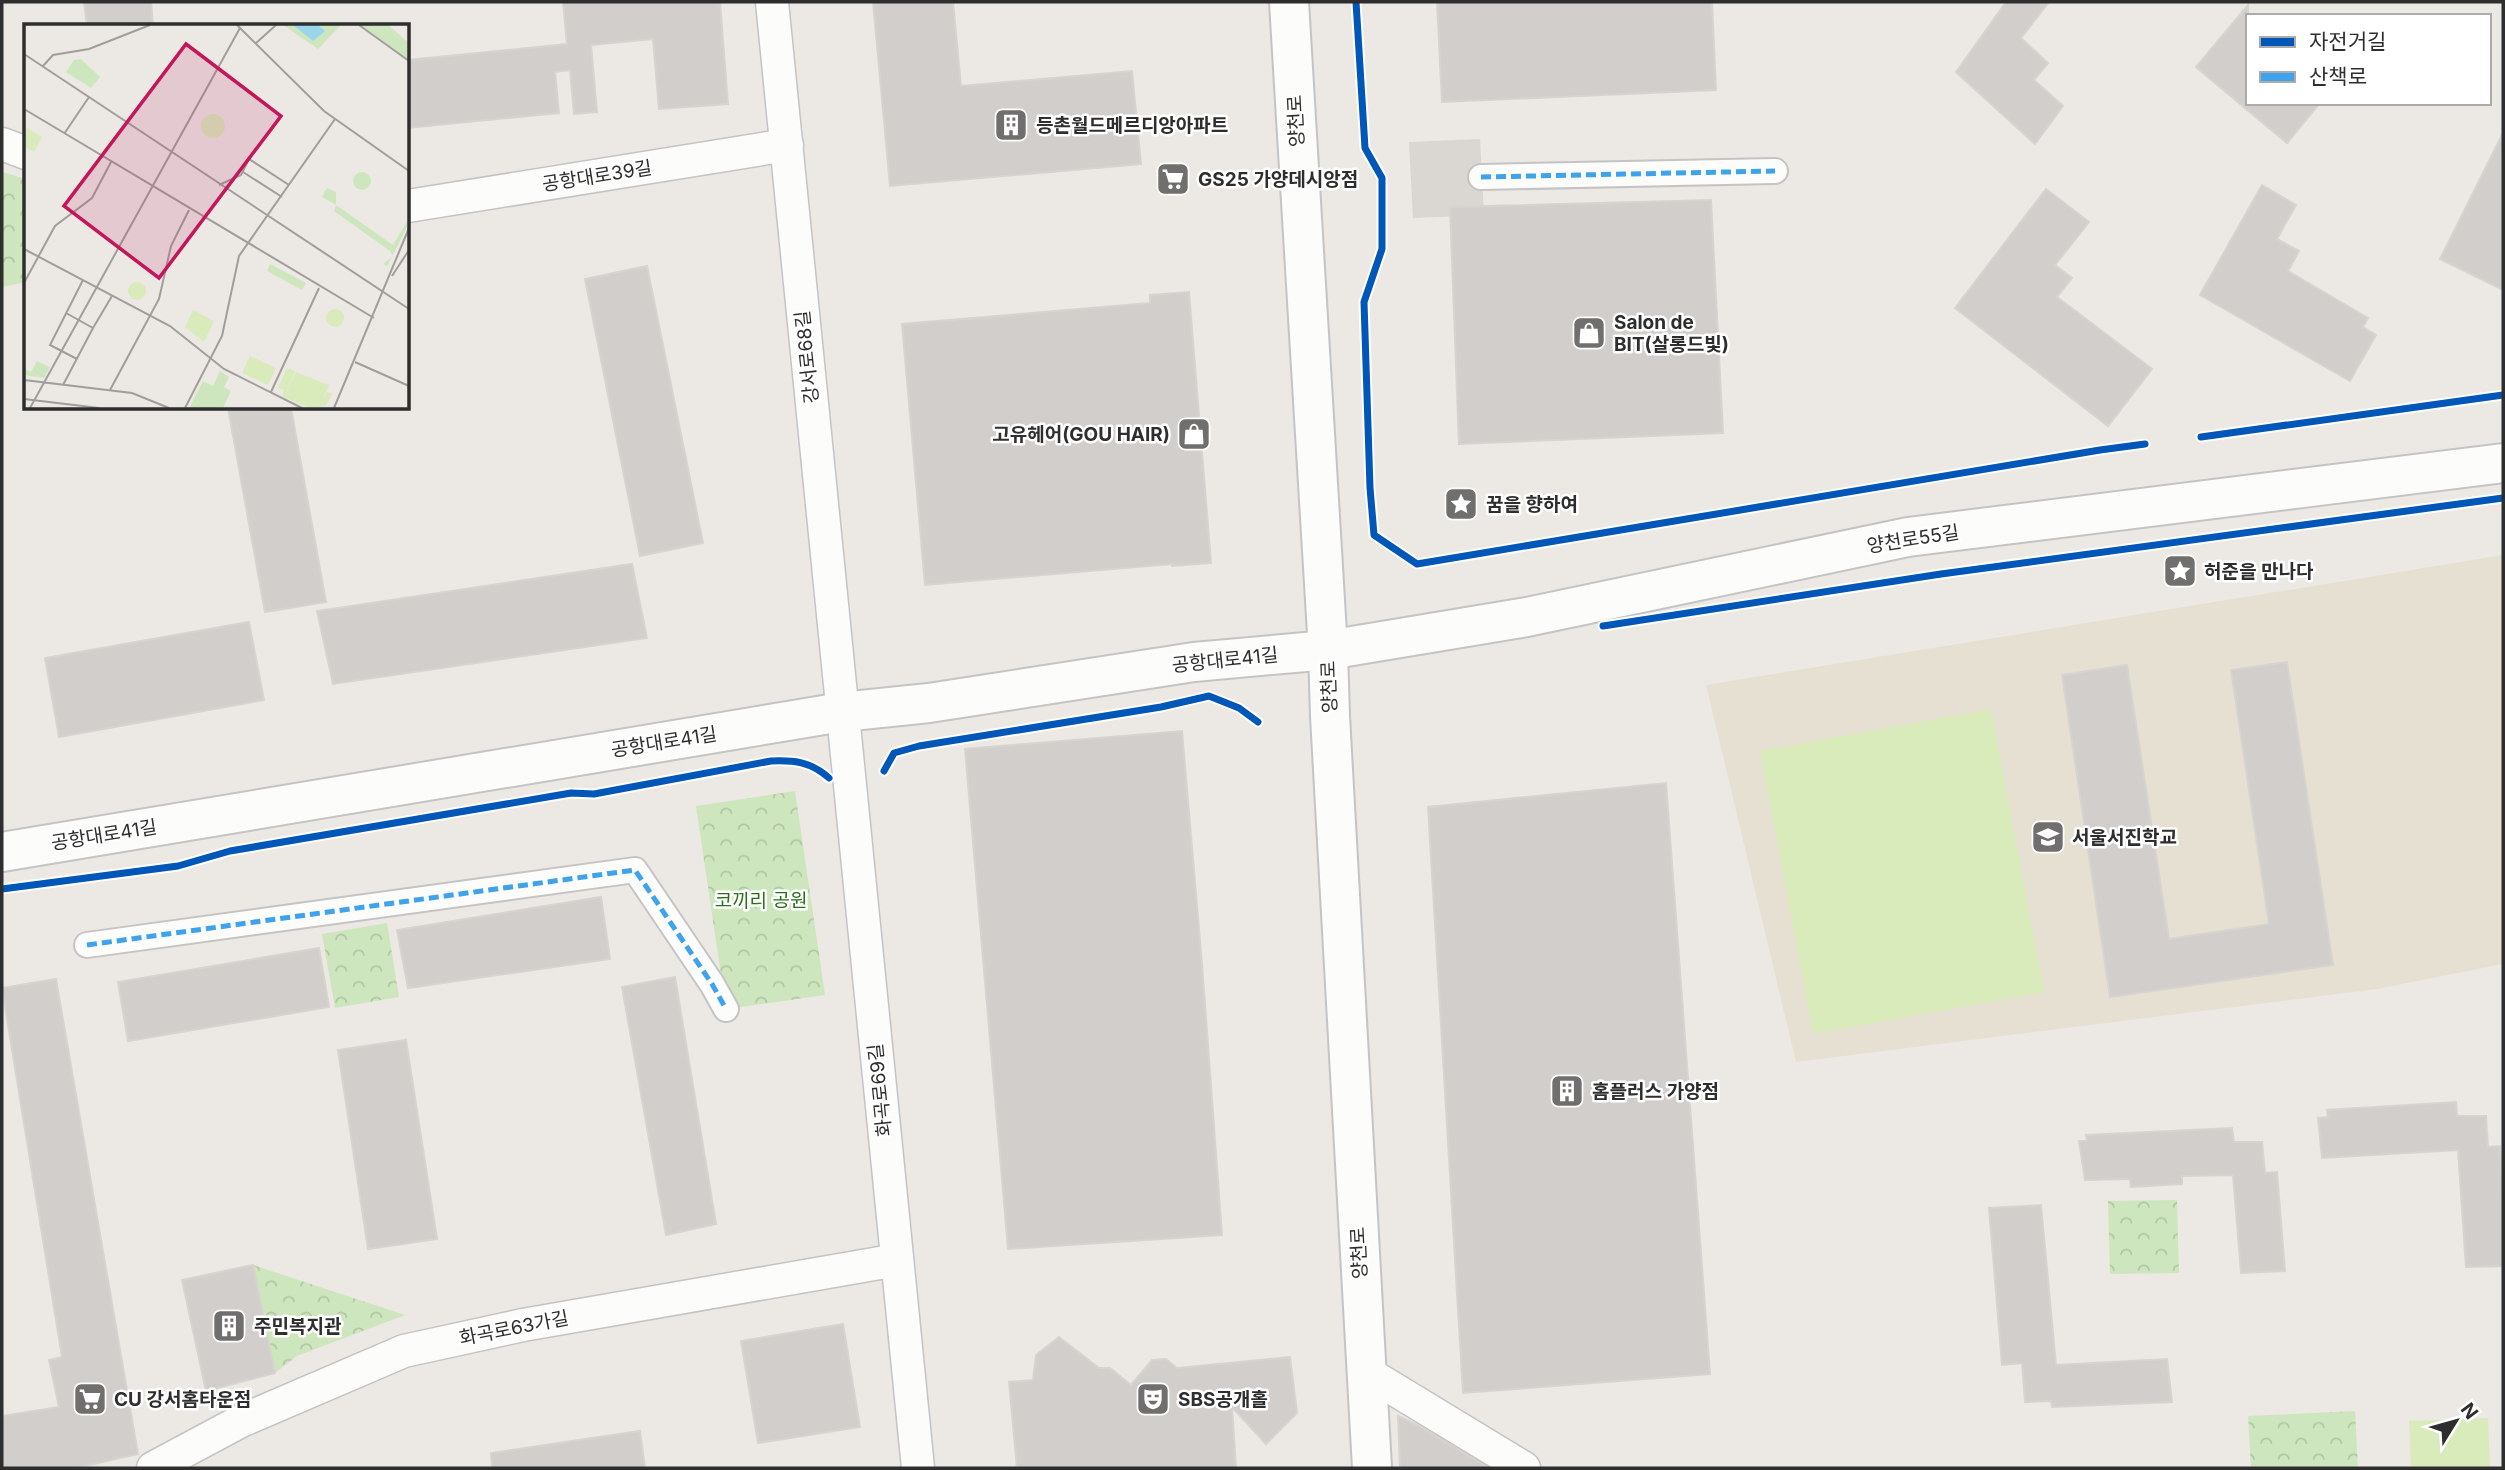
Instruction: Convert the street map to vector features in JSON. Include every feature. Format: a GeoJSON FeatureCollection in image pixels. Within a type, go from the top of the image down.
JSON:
{"type":"FeatureCollection","features":[{"type":"Feature","properties":{"kind":"street","name":"강서로68길"},"geometry":{"type":"LineString","coordinates":[[772,2],[842,712]]}},
{"type":"Feature","properties":{"kind":"street","name":"양천로"},"geometry":{"type":"LineString","coordinates":[[1289,2],[1328,649],[1372,1468]]}},
{"type":"Feature","properties":{"kind":"street"},"geometry":{"type":"LineString","coordinates":[[2,144],[24,152]]}},
{"type":"Feature","properties":{"kind":"street","name":"공항대로39길"},"geometry":{"type":"LineString","coordinates":[[410,206],[787,145]]}},
{"type":"Feature","properties":{"kind":"street"},"geometry":{"type":"LineString","coordinates":[[1481,177],[1775,171]]}},
{"type":"Feature","properties":{"kind":"street","name":"양천로55길"},"geometry":{"type":"LineString","coordinates":[[1328,649],[1527,617],[1908,537],[2503,463]]}},
{"type":"Feature","properties":{"kind":"street","name":"공항대로41길"},"geometry":{"type":"LineString","coordinates":[[2,852],[842,712],[929,703],[1194,662],[1328,649]]}},
{"type":"Feature","properties":{"kind":"street","name":"화곡로69길"},"geometry":{"type":"LineString","coordinates":[[842,712],[918,1468]]}},
{"type":"Feature","properties":{"kind":"street"},"geometry":{"type":"LineString","coordinates":[[87,945],[635,870],[726,1009]]}},
{"type":"Feature","properties":{"kind":"street","name":"화곡로63가길"},"geometry":{"type":"LineString","coordinates":[[153,1468],[241,1421],[404,1351],[523,1325],[897,1260]]}},
{"type":"Feature","properties":{"kind":"street"},"geometry":{"type":"LineString","coordinates":[[1366,1372],[1524,1468]]}},
{"type":"Feature","properties":{"kind":"shaded area"},"geometry":{"type":"Polygon","coordinates":[[[1480,139],[1484,215],[1413,218],[1409,142],[1480,139]]]}},
{"type":"Feature","properties":{"kind":"shaded area","name":"서울서진학교"},"geometry":{"type":"Polygon","coordinates":[[[2503,555],[2503,964],[2377,989],[1796,1062],[1706,685],[2503,555]]]}},
{"type":"Feature","properties":{"kind":"green space"},"geometry":{"type":"Polygon","coordinates":[[[2,172],[24,178],[24,282],[2,287],[2,172]]]}},
{"type":"Feature","properties":{"kind":"green space"},"geometry":{"type":"Polygon","coordinates":[[[1991,709],[2044,992],[1813,1034],[1760,751],[1991,709]]]}},
{"type":"Feature","properties":{"kind":"green space","name":"코끼리 공원"},"geometry":{"type":"Polygon","coordinates":[[[795,791],[825,995],[726,1009],[696,806],[795,791]]]}},
{"type":"Feature","properties":{"kind":"green space"},"geometry":{"type":"Polygon","coordinates":[[[387,923],[399,997],[335,1008],[322,934],[387,923]]]}},
{"type":"Feature","properties":{"kind":"green space"},"geometry":{"type":"Polygon","coordinates":[[[2177,1200],[2179,1273],[2110,1274],[2108,1201],[2177,1200]]]}},
{"type":"Feature","properties":{"kind":"green space"},"geometry":{"type":"Polygon","coordinates":[[[253,1265],[405,1315],[297,1356],[275,1373],[253,1265]]]}},
{"type":"Feature","properties":{"kind":"green space"},"geometry":{"type":"Polygon","coordinates":[[[2355,1411],[2358,1468],[2251,1468],[2248,1416],[2355,1411]]]}},
{"type":"Feature","properties":{"kind":"green space"},"geometry":{"type":"Polygon","coordinates":[[[2488,1418],[2490,1468],[2411,1468],[2409,1421],[2488,1418]]]}},
{"type":"Feature","properties":{"kind":"building"},"geometry":{"type":"Polygon","coordinates":[[[84,2],[151,2],[153,24],[87,24],[84,2]]]}},
{"type":"Feature","properties":{"kind":"building"},"geometry":{"type":"Polygon","coordinates":[[[563,2],[720,2],[728,104],[659,109],[653,39],[591,45],[597,112],[574,114],[570,70],[555,72],[559,113],[410,128],[410,60],[567,44],[563,2]]]}},
{"type":"Feature","properties":{"kind":"building","name":"등촌월드메르디앙아파트"},"geometry":{"type":"Polygon","coordinates":[[[873,2],[953,2],[961,86],[1132,71],[1141,164],[890,186],[873,2]]]}},
{"type":"Feature","properties":{"kind":"building"},"geometry":{"type":"Polygon","coordinates":[[[1437,2],[1712,2],[1716,90],[1442,102],[1437,2]]]}},
{"type":"Feature","properties":{"kind":"building"},"geometry":{"type":"Polygon","coordinates":[[[2006,2],[2049,2],[2021,38],[2048,63],[2034,80],[2063,106],[2035,144],[1956,72],[2006,2]]]}},
{"type":"Feature","properties":{"kind":"building"},"geometry":{"type":"Polygon","coordinates":[[[2248,5],[2246,105],[2318,105],[2287,143],[2196,67],[2248,5]]]}},
{"type":"Feature","properties":{"kind":"building"},"geometry":{"type":"Polygon","coordinates":[[[2503,133],[2503,290],[2440,259],[2503,133]]]}},
{"type":"Feature","properties":{"kind":"building"},"geometry":{"type":"Polygon","coordinates":[[[2262,185],[2296,205],[2277,239],[2299,251],[2288,271],[2368,318],[2363,327],[2376,335],[2350,381],[2200,295],[2262,185]]]}},
{"type":"Feature","properties":{"kind":"building"},"geometry":{"type":"Polygon","coordinates":[[[2046,189],[2089,222],[2055,265],[2072,278],[2057,297],[2152,369],[2108,426],[1955,308],[2046,189]]]}},
{"type":"Feature","properties":{"kind":"building"},"geometry":{"type":"Polygon","coordinates":[[[1711,200],[1723,433],[1459,444],[1450,207],[1711,200]]]}},
{"type":"Feature","properties":{"kind":"building"},"geometry":{"type":"Polygon","coordinates":[[[647,266],[703,543],[640,556],[585,279],[647,266]]]}},
{"type":"Feature","properties":{"kind":"building"},"geometry":{"type":"Polygon","coordinates":[[[1189,292],[1211,563],[925,585],[902,324],[1150,303],[1150,295],[1189,292]]]}},
{"type":"Feature","properties":{"kind":"building"},"geometry":{"type":"Polygon","coordinates":[[[228,410],[291,410],[326,602],[265,612],[228,410]]]}},
{"type":"Feature","properties":{"kind":"building"},"geometry":{"type":"Polygon","coordinates":[[[632,564],[647,638],[333,684],[317,611],[632,564]]]}},
{"type":"Feature","properties":{"kind":"building"},"geometry":{"type":"Polygon","coordinates":[[[249,622],[264,700],[59,737],[45,658],[249,622]]]}},
{"type":"Feature","properties":{"kind":"building"},"geometry":{"type":"Polygon","coordinates":[[[2287,662],[2333,965],[2110,997],[2062,675],[2127,665],[2169,939],[2269,924],[2231,670],[2287,662]]]}},
{"type":"Feature","properties":{"kind":"building"},"geometry":{"type":"Polygon","coordinates":[[[1182,731],[1222,1235],[1008,1249],[965,749],[1182,731]]]}},
{"type":"Feature","properties":{"kind":"building","name":"홈플러스 가양점"},"geometry":{"type":"Polygon","coordinates":[[[1666,783],[1710,1374],[1463,1393],[1428,807],[1666,783]]]}},
{"type":"Feature","properties":{"kind":"building"},"geometry":{"type":"Polygon","coordinates":[[[601,897],[610,959],[408,988],[397,930],[601,897]]]}},
{"type":"Feature","properties":{"kind":"building"},"geometry":{"type":"Polygon","coordinates":[[[319,948],[329,1007],[128,1041],[118,982],[319,948]]]}},
{"type":"Feature","properties":{"kind":"building"},"geometry":{"type":"Polygon","coordinates":[[[675,977],[716,1224],[666,1235],[622,987],[675,977]]]}},
{"type":"Feature","properties":{"kind":"building"},"geometry":{"type":"Polygon","coordinates":[[[56,979],[138,1454],[76,1468],[2,1468],[2,1416],[59,1407],[49,1360],[62,1357],[2,988],[56,979]]]}},
{"type":"Feature","properties":{"kind":"building"},"geometry":{"type":"Polygon","coordinates":[[[406,1040],[437,1239],[368,1249],[338,1050],[406,1040]]]}},
{"type":"Feature","properties":{"kind":"building"},"geometry":{"type":"Polygon","coordinates":[[[2456,1102],[2457,1116],[2486,1116],[2488,1147],[2500,1146],[2503,1266],[2466,1267],[2458,1150],[2322,1158],[2318,1118],[2328,1117],[2327,1110],[2456,1102]]]}},
{"type":"Feature","properties":{"kind":"building"},"geometry":{"type":"Polygon","coordinates":[[[2232,1128],[2234,1142],[2262,1142],[2265,1173],[2277,1172],[2285,1271],[2241,1273],[2233,1175],[2182,1176],[2182,1184],[2131,1187],[2130,1179],[2085,1180],[2079,1141],[2087,1141],[2086,1135],[2232,1128]]]}},
{"type":"Feature","properties":{"kind":"building"},"geometry":{"type":"Polygon","coordinates":[[[2041,1205],[2056,1365],[2167,1359],[2172,1402],[2052,1407],[2051,1401],[2025,1402],[2022,1363],[2002,1365],[1989,1208],[2041,1205]]]}},
{"type":"Feature","properties":{"kind":"building","name":"주민복지관"},"geometry":{"type":"Polygon","coordinates":[[[253,1265],[275,1373],[206,1391],[182,1280],[253,1265]]]}},
{"type":"Feature","properties":{"kind":"building"},"geometry":{"type":"Polygon","coordinates":[[[843,1324],[860,1427],[758,1443],[741,1341],[843,1324]]]}},
{"type":"Feature","properties":{"kind":"building","name":"SBS공개홀"},"geometry":{"type":"Polygon","coordinates":[[[1059,1337],[1099,1368],[1110,1368],[1131,1385],[1152,1360],[1166,1359],[1177,1368],[1290,1357],[1297,1413],[1266,1444],[1232,1407],[1236,1468],[1017,1468],[1009,1382],[1033,1380],[1036,1355],[1059,1337]]]}},
{"type":"Feature","properties":{"kind":"building"},"geometry":{"type":"Polygon","coordinates":[[[1398,1416],[1419,1426],[1489,1468],[1400,1468],[1398,1416]]]}},
{"type":"Feature","properties":{"kind":"building"},"geometry":{"type":"Polygon","coordinates":[[[640,1431],[645,1468],[492,1468],[491,1453],[640,1431]]]}},
{"type":"Feature","properties":{"kind":"marked path"},"geometry":{"type":"LineString","coordinates":[[1481,177],[1775,171]]}},
{"type":"Feature","properties":{"kind":"marked path"},"geometry":{"type":"LineString","coordinates":[[87,945],[635,870],[726,1009]]}},
{"type":"Feature","properties":{"kind":"cycle path"},"geometry":{"type":"LineString","coordinates":[[1356,2],[1365,148],[1382,178],[1382,249],[1364,302],[1374,535],[1417,564],[2145,444]]}},
{"type":"Feature","properties":{"kind":"cycle path"},"geometry":{"type":"LineString","coordinates":[[2201,437],[2503,395]]}},
{"type":"Feature","properties":{"kind":"cycle path"},"geometry":{"type":"LineString","coordinates":[[1603,626],[1941,574],[2503,498]]}},
{"type":"Feature","properties":{"kind":"cycle path"},"geometry":{"type":"LineString","coordinates":[[884,771],[894,753],[919,746],[1161,707],[1209,696],[1239,708],[1258,722]]}},
{"type":"Feature","properties":{"kind":"cycle path"},"geometry":{"type":"LineString","coordinates":[[2,889],[178,866],[230,851],[571,793],[594,794],[771,761],[802,763],[816,768],[829,778]]}},
{"type":"Feature","properties":{"kind":"place","name":"등촌월드메르디앙아파트"},"geometry":{"type":"Point","coordinates":[1011,125]}},
{"type":"Feature","properties":{"kind":"place","name":"GS25 가양데시앙점"},"geometry":{"type":"Point","coordinates":[1173,179]}},
{"type":"Feature","properties":{"kind":"place","name":"Salon de BIT(살롱드빛)"},"geometry":{"type":"Point","coordinates":[1589,333]}},
{"type":"Feature","properties":{"kind":"place","name":"고유헤어(GOU HAIR)"},"geometry":{"type":"Point","coordinates":[1194,434]}},
{"type":"Feature","properties":{"kind":"place","name":"꿈을 향하여"},"geometry":{"type":"Point","coordinates":[1461,504]}},
{"type":"Feature","properties":{"kind":"place","name":"허준을 만나다"},"geometry":{"type":"Point","coordinates":[2180,571]}},
{"type":"Feature","properties":{"kind":"place","name":"서울서진학교"},"geometry":{"type":"Point","coordinates":[2048,837]}},
{"type":"Feature","properties":{"kind":"place","name":"홈플러스 가양점"},"geometry":{"type":"Point","coordinates":[1567,1091]}},
{"type":"Feature","properties":{"kind":"place","name":"주민복지관"},"geometry":{"type":"Point","coordinates":[229,1326]}},
{"type":"Feature","properties":{"kind":"place","name":"CU 강서홈타운점"},"geometry":{"type":"Point","coordinates":[90,1399]}},
{"type":"Feature","properties":{"kind":"place","name":"SBS공개홀"},"geometry":{"type":"Point","coordinates":[1153,1399]}}]}
